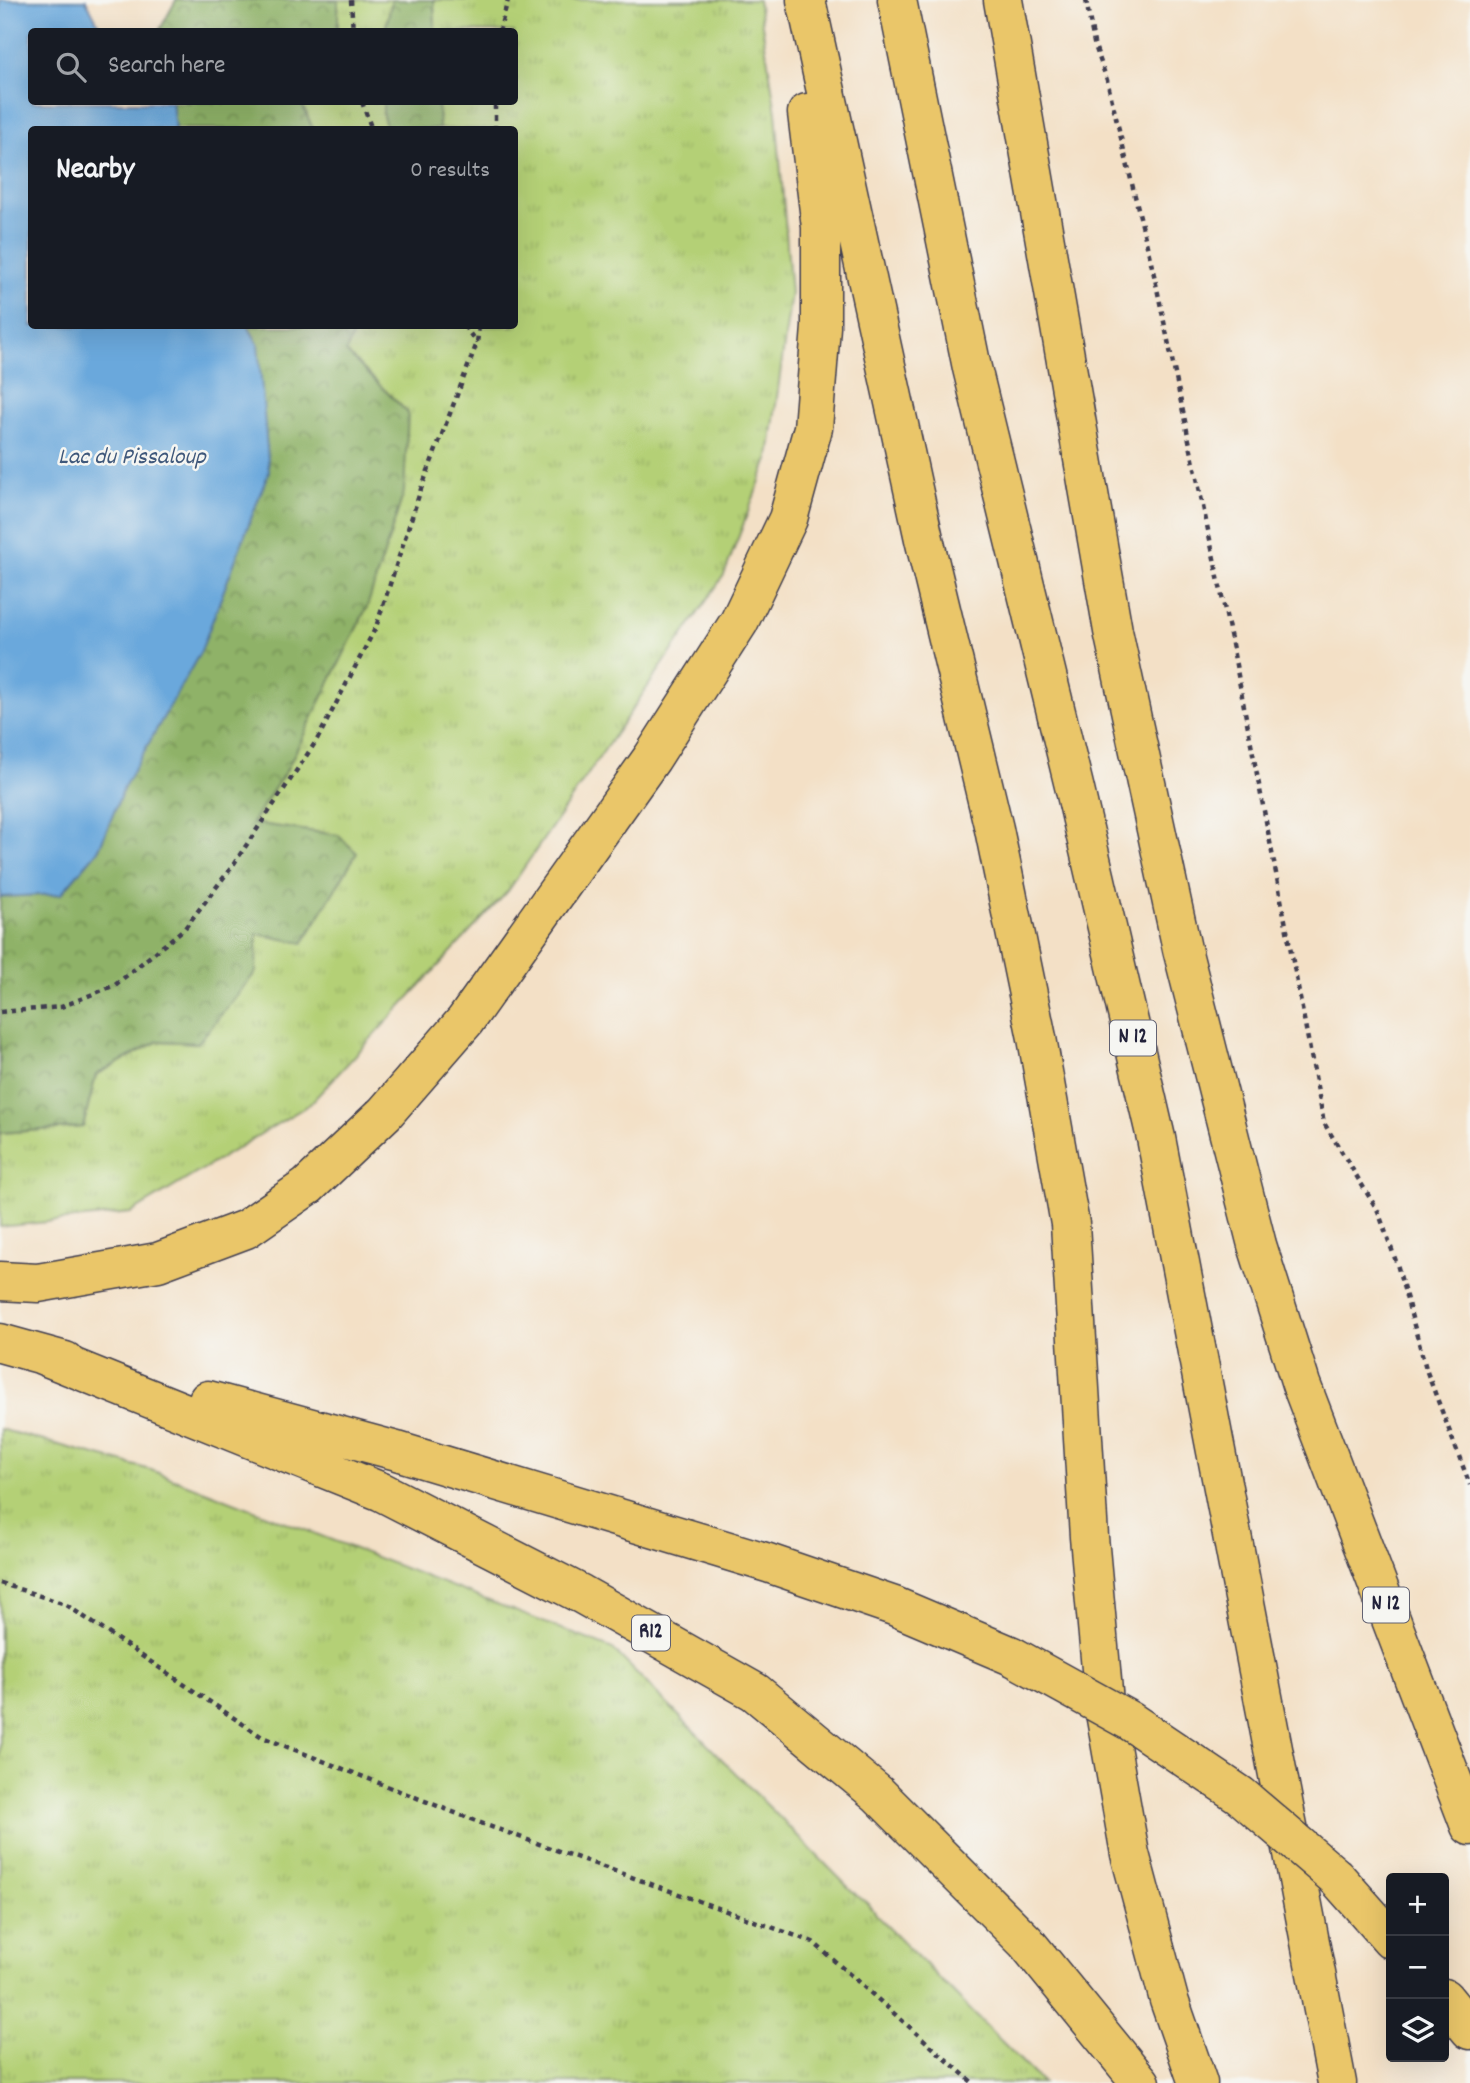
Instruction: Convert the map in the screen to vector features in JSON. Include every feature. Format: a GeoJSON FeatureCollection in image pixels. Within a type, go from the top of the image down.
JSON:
{"type":"FeatureCollection","features":[{"type":"Feature","properties":{"kind":"highway"},"geometry":{"type":"LineString","coordinates":[[0,1281],[38,1283],[158,1262],[246,1229],[308,1186],[385,1113],[465,1021],[652,758],[740,622],[788,519],[813,428],[821,327],[821,227],[792,0]]}},
{"type":"Feature","properties":{"kind":"highway"},"geometry":{"type":"LineString","coordinates":[[806,0],[921,525],[994,829],[1037,1038],[1070,1224],[1089,1537],[1105,1713],[1130,1854],[1169,2000],[1198,2083]]}},
{"type":"Feature","properties":{"kind":"highway","name":"N 12"},"geometry":{"type":"LineString","coordinates":[[897,0],[972,368],[1156,1138],[1337,2083]]}},
{"type":"Feature","properties":{"kind":"highway","name":"N 12"},"geometry":{"type":"LineString","coordinates":[[1003,0],[1113,631],[1182,950],[1256,1245],[1301,1384],[1470,1826]]}},
{"type":"Feature","properties":{"kind":"highway","name":"R12"},"geometry":{"type":"LineString","coordinates":[[0,1343],[397,1451],[768,1563],[894,1606],[1012,1656],[1130,1721],[1229,1788],[1336,1877],[1388,1936]]}},
{"type":"Feature","properties":{"kind":"highway","name":"R12"},"geometry":{"type":"LineString","coordinates":[[42,1355],[382,1492],[581,1594],[755,1692],[878,1794],[1027,1942],[1141,2083]]}},
{"type":"Feature","properties":{"kind":"highway"},"geometry":{"type":"LineString","coordinates":[[1301,1384],[1470,1754]]}},
{"type":"Feature","properties":{"kind":"highway"},"geometry":{"type":"LineString","coordinates":[[1446,1999],[1470,2031]]}},
{"type":"Feature","properties":{"kind":"path"},"geometry":{"type":"LineString","coordinates":[[351,0],[354,28]]}},
{"type":"Feature","properties":{"kind":"path"},"geometry":{"type":"LineString","coordinates":[[500,28],[508,0]]}},
{"type":"Feature","properties":{"kind":"path"},"geometry":{"type":"LineString","coordinates":[[1086,0],[1094,43],[1107,80],[1155,279],[1228,625],[1324,1123],[1378,1211],[1397,1264],[1427,1372],[1470,1485]]}},
{"type":"Feature","properties":{"kind":"path"},"geometry":{"type":"LineString","coordinates":[[363,105],[371,126]]}},
{"type":"Feature","properties":{"kind":"path"},"geometry":{"type":"LineString","coordinates":[[495,105],[495,126]]}},
{"type":"Feature","properties":{"kind":"path"},"geometry":{"type":"LineString","coordinates":[[466,329],[477,343]]}},
{"type":"Feature","properties":{"kind":"path"},"geometry":{"type":"LineString","coordinates":[[0,1012],[61,1007],[115,985],[185,928],[231,868],[317,740],[376,627],[421,489],[477,343],[479,329]]}},
{"type":"Feature","properties":{"kind":"path"},"geometry":{"type":"LineString","coordinates":[[0,1583],[65,1604],[261,1737],[485,1825],[813,1942],[973,2083]]}},
{"type":"Feature","properties":{"kind":"green space"},"geometry":{"type":"Polygon","coordinates":[[[176,0],[338,0],[338,28],[161,28],[176,0]]]}},
{"type":"Feature","properties":{"kind":"green space"},"geometry":{"type":"Polygon","coordinates":[[[338,0],[392,0],[386,28],[338,28],[338,0]]]}},
{"type":"Feature","properties":{"kind":"green space"},"geometry":{"type":"Polygon","coordinates":[[[392,0],[434,0],[435,28],[386,28],[392,0]]]}},
{"type":"Feature","properties":{"kind":"green space"},"geometry":{"type":"Polygon","coordinates":[[[434,0],[758,0],[776,112],[791,293],[769,457],[724,575],[508,891],[310,1104],[131,1213],[0,1227],[0,1133],[83,1127],[96,1075],[158,1041],[198,1043],[257,934],[338,835],[251,823],[287,769],[367,607],[408,413],[346,352],[355,329],[518,329],[518,126],[439,126],[438,105],[518,105],[518,28],[435,28],[434,0]]]}},
{"type":"Feature","properties":{"kind":"green space"},"geometry":{"type":"Polygon","coordinates":[[[172,105],[302,105],[312,126],[175,126],[172,105]]]}},
{"type":"Feature","properties":{"kind":"green space"},"geometry":{"type":"Polygon","coordinates":[[[302,105],[383,105],[386,126],[312,126],[302,105]]]}},
{"type":"Feature","properties":{"kind":"green space"},"geometry":{"type":"Polygon","coordinates":[[[383,105],[438,105],[439,126],[386,126],[383,105]]]}},
{"type":"Feature","properties":{"kind":"green space"},"geometry":{"type":"Polygon","coordinates":[[[250,329],[355,329],[346,352],[408,413],[404,492],[367,607],[287,769],[252,823],[338,835],[357,853],[303,943],[257,934],[256,972],[198,1043],[158,1041],[96,1075],[83,1127],[0,1133],[0,897],[61,894],[99,849],[124,787],[258,344],[250,329]]]}},
{"type":"Feature","properties":{"kind":"green space"},"geometry":{"type":"Polygon","coordinates":[[[0,1429],[151,1470],[613,1649],[859,1898],[868,1903],[879,1918],[1043,2083],[0,2083],[0,1429]]]}},
{"type":"Feature","properties":{"kind":"water","name":"Lac du Pissaloup"},"geometry":{"type":"Polygon","coordinates":[[[0,0],[86,0],[100,28],[28,28],[28,105],[172,105],[175,126],[28,126],[28,329],[250,329],[258,344],[269,471],[201,651],[124,787],[99,849],[61,894],[0,897],[0,0]]]}}]}
